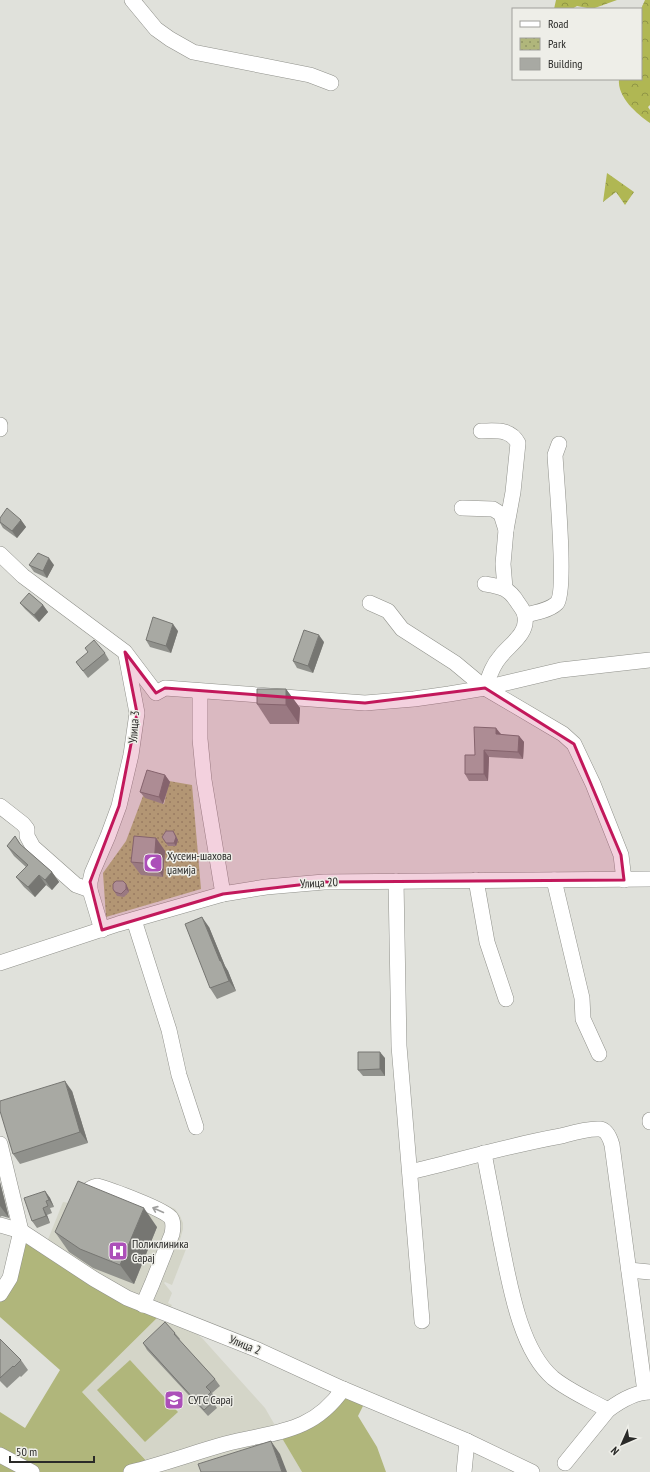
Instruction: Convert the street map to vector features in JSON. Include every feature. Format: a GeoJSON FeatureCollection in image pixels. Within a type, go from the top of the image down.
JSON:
{"type":"FeatureCollection","features":[{"type":"Feature","properties":{"kind":"street"},"geometry":{"type":"LineString","coordinates":[[132,0],[156,29],[193,52],[310,75],[331,83]]}},
{"type":"Feature","properties":{"kind":"street"},"geometry":{"type":"LineString","coordinates":[[481,431],[505,432],[515,437],[518,443],[513,492],[506,530],[503,564],[505,588]]}},
{"type":"Feature","properties":{"kind":"street"},"geometry":{"type":"LineString","coordinates":[[525,615],[552,606],[560,597],[560,547],[555,455],[559,444]]}},
{"type":"Feature","properties":{"kind":"street"},"geometry":{"type":"LineString","coordinates":[[462,508],[480,508],[497,511],[501,514],[506,530]]}},
{"type":"Feature","properties":{"kind":"street"},"geometry":{"type":"LineString","coordinates":[[0,554],[23,576],[125,652],[156,693]]}},
{"type":"Feature","properties":{"kind":"street"},"geometry":{"type":"LineString","coordinates":[[485,584],[505,588],[513,596],[525,615],[526,622],[521,634],[499,657],[494,665],[485,688]]}},
{"type":"Feature","properties":{"kind":"street"},"geometry":{"type":"LineString","coordinates":[[370,604],[388,611],[402,629],[455,663],[485,688],[563,734],[574,744],[593,784],[621,855],[624,880]]}},
{"type":"Feature","properties":{"kind":"street","name":"Улица 3"},"geometry":{"type":"LineString","coordinates":[[102,930],[90,890],[90,882],[92,873],[108,836],[120,800],[131,755],[137,713],[125,652]]}},
{"type":"Feature","properties":{"kind":"street"},"geometry":{"type":"LineString","coordinates":[[137,713],[145,700],[165,688],[365,704],[414,699],[485,688],[561,670],[650,660]]}},
{"type":"Feature","properties":{"kind":"street"},"geometry":{"type":"LineString","coordinates":[[200,690],[200,739],[204,780],[223,894]]}},
{"type":"Feature","properties":{"kind":"street"},"geometry":{"type":"LineString","coordinates":[[0,806],[23,824],[27,829],[27,836],[33,847],[76,885],[90,890]]}},
{"type":"Feature","properties":{"kind":"street","name":"Улица 20"},"geometry":{"type":"LineString","coordinates":[[0,962],[223,894],[266,887],[324,882],[650,879]]}},
{"type":"Feature","properties":{"kind":"street"},"geometry":{"type":"LineString","coordinates":[[476,880],[487,942],[506,999]]}},
{"type":"Feature","properties":{"kind":"street"},"geometry":{"type":"LineString","coordinates":[[554,880],[582,998],[583,1019],[599,1054]]}},
{"type":"Feature","properties":{"kind":"street"},"geometry":{"type":"LineString","coordinates":[[396,881],[399,1046],[422,1321]]}},
{"type":"Feature","properties":{"kind":"street"},"geometry":{"type":"LineString","coordinates":[[134,920],[169,1030],[179,1075],[196,1128]]}},
{"type":"Feature","properties":{"kind":"street"},"geometry":{"type":"LineString","coordinates":[[410,1172],[588,1130],[601,1129],[610,1137],[647,1392],[625,1399],[608,1410],[566,1463]]}},
{"type":"Feature","properties":{"kind":"street"},"geometry":{"type":"LineString","coordinates":[[0,1144],[21,1231],[10,1278],[0,1294]]}},
{"type":"Feature","properties":{"kind":"street"},"geometry":{"type":"LineString","coordinates":[[484,1154],[514,1301],[528,1344],[540,1364],[552,1378],[567,1388],[608,1410]]}},
{"type":"Feature","properties":{"kind":"street"},"geometry":{"type":"LineString","coordinates":[[75,1214],[88,1190],[91,1187],[97,1186],[154,1208],[168,1214],[172,1218],[172,1234],[143,1305]]}},
{"type":"Feature","properties":{"kind":"street","name":"Улица 2"},"geometry":{"type":"LineString","coordinates":[[0,1225],[21,1231],[60,1249],[127,1298],[258,1350],[343,1389],[467,1441],[532,1472]]}},
{"type":"Feature","properties":{"kind":"street"},"geometry":{"type":"LineString","coordinates":[[629,1270],[650,1272]]}},
{"type":"Feature","properties":{"kind":"street"},"geometry":{"type":"LineString","coordinates":[[131,1472],[224,1444],[279,1433],[294,1428],[318,1415],[329,1406],[343,1389]]}},
{"type":"Feature","properties":{"kind":"street"},"geometry":{"type":"LineString","coordinates":[[464,1472],[467,1441]]}},
{"type":"Feature","properties":{"kind":"street"},"geometry":{"type":"LineString","coordinates":[[0,1455],[32,1472]]}},
{"type":"Feature","properties":{"kind":"highlighted area"},"geometry":{"type":"Polygon","coordinates":[[[125,652],[156,693],[165,688],[365,703],[485,688],[574,744],[621,855],[624,880],[324,882],[223,894],[102,930],[90,882],[119,806],[137,713],[125,652]]]}},
{"type":"Feature","properties":{"kind":"shaded area","name":"Поликлиника Сарај"},"geometry":{"type":"Polygon","coordinates":[[[135,1192],[175,1209],[183,1223],[180,1240],[188,1244],[172,1285],[165,1282],[164,1283],[172,1293],[168,1303],[172,1305],[168,1314],[45,1247],[63,1202],[69,1203],[135,1192]]]}},
{"type":"Feature","properties":{"kind":"shaded area","name":"СУГС Сарај"},"geometry":{"type":"Polygon","coordinates":[[[160,1315],[189,1327],[203,1339],[265,1408],[302,1472],[157,1472],[82,1392],[160,1315]]]}},
{"type":"Feature","properties":{"kind":"green space"},"geometry":{"type":"Polygon","coordinates":[[[556,0],[617,0],[595,8],[577,6],[574,8],[554,8],[556,0]]]}},
{"type":"Feature","properties":{"kind":"green space"},"geometry":{"type":"Polygon","coordinates":[[[645,0],[650,0],[650,105],[648,107],[650,110],[650,123],[634,110],[621,92],[619,86],[619,80],[642,80],[641,8],[645,0]]]}},
{"type":"Feature","properties":{"kind":"green space"},"geometry":{"type":"Polygon","coordinates":[[[607,173],[634,192],[625,205],[616,192],[603,202],[607,173]]]}},
{"type":"Feature","properties":{"kind":"green space"},"geometry":{"type":"Polygon","coordinates":[[[169,781],[192,785],[201,889],[106,917],[103,873],[126,841],[143,796],[164,804],[169,781]]]}},
{"type":"Feature","properties":{"kind":"green space"},"geometry":{"type":"Polygon","coordinates":[[[21,1231],[160,1315],[82,1392],[152,1467],[131,1472],[0,1472],[0,1412],[25,1428],[60,1370],[0,1317],[0,1294],[21,1231]]]}},
{"type":"Feature","properties":{"kind":"green space"},"geometry":{"type":"Polygon","coordinates":[[[130,1360],[178,1412],[145,1442],[97,1390],[130,1360]]]}},
{"type":"Feature","properties":{"kind":"green space"},"geometry":{"type":"Polygon","coordinates":[[[337,1397],[367,1398],[358,1416],[377,1447],[386,1472],[302,1472],[279,1433],[337,1397]]]}},
{"type":"Feature","properties":{"kind":"building"},"geometry":{"type":"Polygon","coordinates":[[[7,508],[21,520],[12,531],[0,522],[0,518],[7,508]]]}},
{"type":"Feature","properties":{"kind":"building"},"geometry":{"type":"Polygon","coordinates":[[[38,553],[49,558],[43,571],[29,565],[38,553]]]}},
{"type":"Feature","properties":{"kind":"building"},"geometry":{"type":"Polygon","coordinates":[[[29,593],[43,605],[34,615],[20,603],[29,593]]]}},
{"type":"Feature","properties":{"kind":"building"},"geometry":{"type":"Polygon","coordinates":[[[153,617],[173,624],[166,646],[146,640],[153,617]]]}},
{"type":"Feature","properties":{"kind":"building"},"geometry":{"type":"Polygon","coordinates":[[[304,630],[319,635],[308,666],[293,661],[304,630]]]}},
{"type":"Feature","properties":{"kind":"building"},"geometry":{"type":"Polygon","coordinates":[[[94,640],[105,653],[83,671],[76,662],[88,652],[85,648],[94,640]]]}},
{"type":"Feature","properties":{"kind":"building"},"geometry":{"type":"Polygon","coordinates":[[[257,689],[286,689],[286,705],[257,704],[257,689]]]}},
{"type":"Feature","properties":{"kind":"building"},"geometry":{"type":"Polygon","coordinates":[[[474,727],[496,728],[496,734],[519,736],[518,752],[484,750],[484,774],[465,774],[465,755],[475,755],[474,727]]]}},
{"type":"Feature","properties":{"kind":"building"},"geometry":{"type":"Polygon","coordinates":[[[147,770],[165,775],[159,797],[140,792],[147,770]]]}},
{"type":"Feature","properties":{"kind":"building"},"geometry":{"type":"Polygon","coordinates":[[[166,831],[173,831],[176,837],[174,843],[166,843],[162,837],[166,831]]]}},
{"type":"Feature","properties":{"kind":"building"},"geometry":{"type":"Polygon","coordinates":[[[15,836],[20,844],[52,872],[45,880],[39,875],[28,887],[16,877],[28,865],[7,846],[15,836]]]}},
{"type":"Feature","properties":{"kind":"building"},"geometry":{"type":"Polygon","coordinates":[[[134,836],[156,838],[154,864],[131,862],[134,836]]]}},
{"type":"Feature","properties":{"kind":"building"},"geometry":{"type":"Polygon","coordinates":[[[116,881],[123,881],[126,884],[126,889],[121,894],[115,892],[113,889],[113,884],[116,881]]]}},
{"type":"Feature","properties":{"kind":"building"},"geometry":{"type":"Polygon","coordinates":[[[202,917],[229,981],[210,988],[185,924],[202,917]]]}},
{"type":"Feature","properties":{"kind":"building"},"geometry":{"type":"Polygon","coordinates":[[[358,1052],[380,1052],[380,1069],[358,1070],[358,1052]]]}},
{"type":"Feature","properties":{"kind":"building"},"geometry":{"type":"Polygon","coordinates":[[[65,1081],[80,1132],[13,1154],[0,1111],[0,1101],[65,1081]]]}},
{"type":"Feature","properties":{"kind":"building"},"geometry":{"type":"Polygon","coordinates":[[[78,1181],[144,1208],[120,1265],[80,1249],[55,1232],[78,1181]]]}},
{"type":"Feature","properties":{"kind":"building"},"geometry":{"type":"Polygon","coordinates":[[[45,1191],[49,1200],[46,1201],[48,1206],[43,1208],[46,1216],[32,1221],[24,1198],[45,1191]]]}},
{"type":"Feature","properties":{"kind":"building"},"geometry":{"type":"Polygon","coordinates":[[[165,1322],[215,1379],[206,1387],[211,1392],[207,1396],[213,1402],[204,1410],[143,1343],[165,1322]]]}},
{"type":"Feature","properties":{"kind":"building"},"geometry":{"type":"Polygon","coordinates":[[[0,1339],[21,1360],[0,1378],[0,1339]]]}},
{"type":"Feature","properties":{"kind":"building"},"geometry":{"type":"Polygon","coordinates":[[[271,1441],[282,1472],[201,1472],[198,1464],[271,1441]]]}},
{"type":"Feature","properties":{"kind":"place","name":"Хусеин-шахова џамија"},"geometry":{"type":"Point","coordinates":[153,863]}},
{"type":"Feature","properties":{"kind":"place","name":"Поликлиника Сарај"},"geometry":{"type":"Point","coordinates":[118,1251]}},
{"type":"Feature","properties":{"kind":"place","name":"СУГС Сарај"},"geometry":{"type":"Point","coordinates":[174,1400]}}]}
